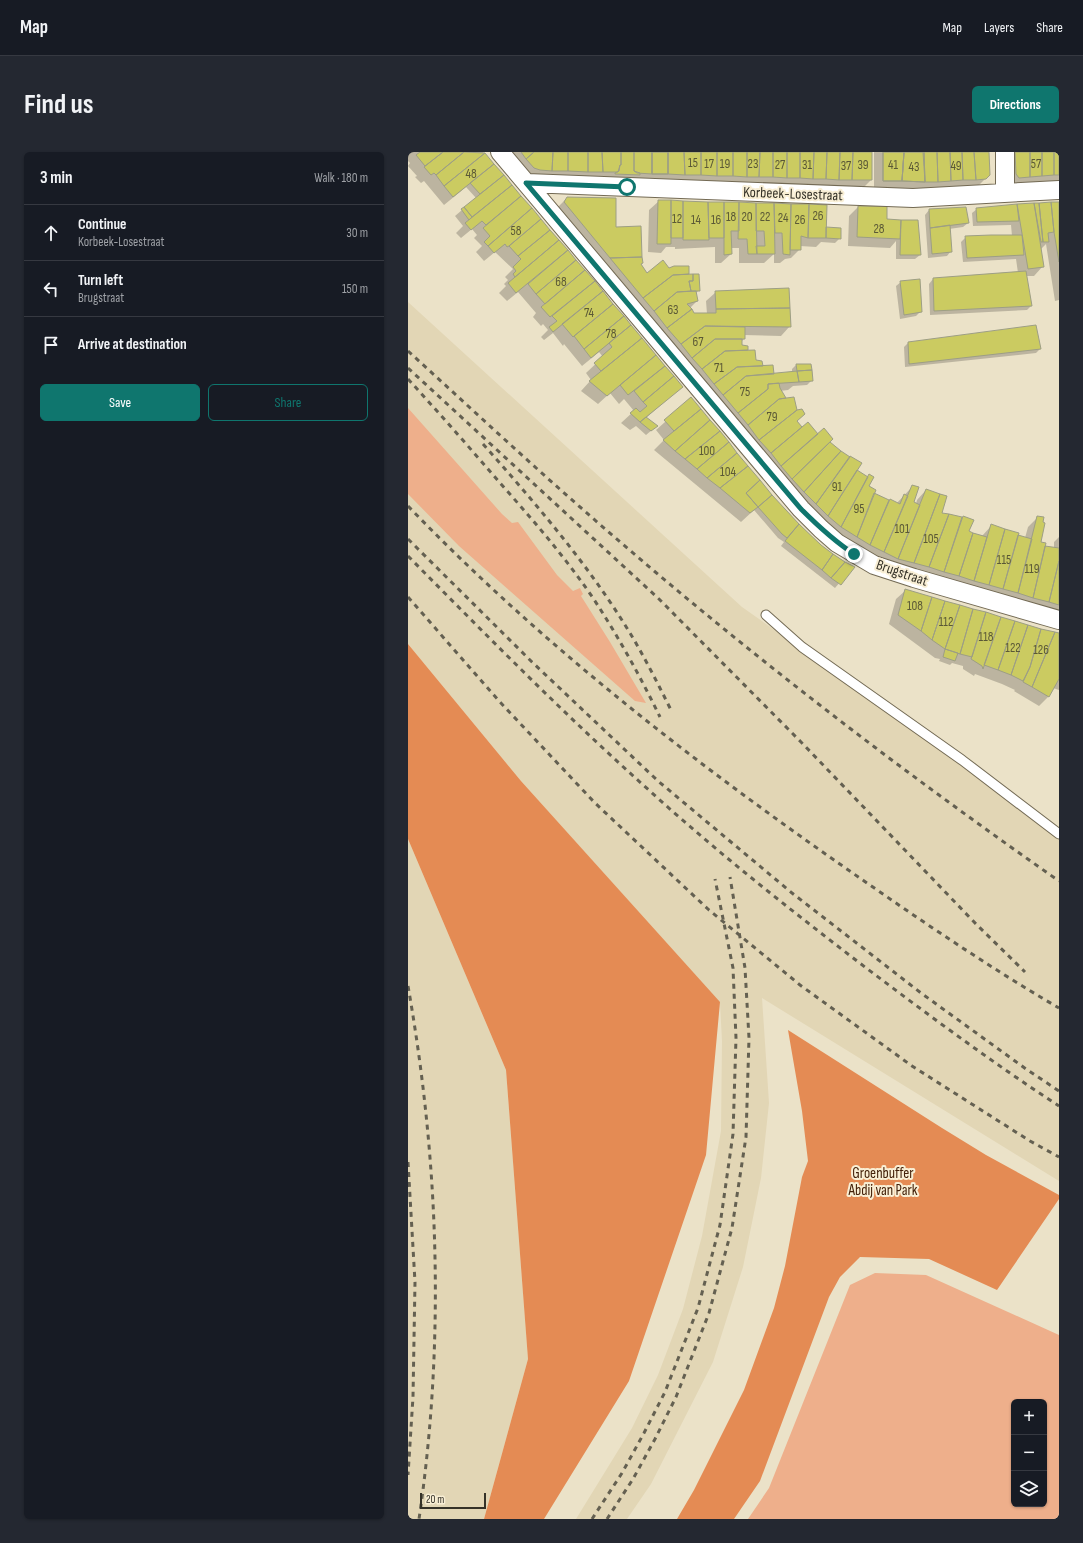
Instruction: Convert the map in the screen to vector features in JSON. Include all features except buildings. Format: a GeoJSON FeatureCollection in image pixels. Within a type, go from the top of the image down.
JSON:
{"type":"FeatureCollection","features":[{"type":"Feature","properties":{"kind":"street","name":"Brugstraat"},"geometry":{"type":"LineString","coordinates":[[500,152],[801,509],[837,543],[874,565],[1059,620]]}},
{"type":"Feature","properties":{"kind":"street"},"geometry":{"type":"LineString","coordinates":[[1005,152],[1006,193]]}},
{"type":"Feature","properties":{"kind":"street","name":"Korbeek-Losestraat"},"geometry":{"type":"LineString","coordinates":[[526,183],[627,181],[913,198],[1059,190]]}},
{"type":"Feature","properties":{"kind":"lane"},"geometry":{"type":"LineString","coordinates":[[766,616],[802,647],[962,760],[1059,834]]}},
{"type":"Feature","properties":{"kind":"shaded area"},"geometry":{"type":"Polygon","coordinates":[[[408,302],[742,607],[1059,832],[1059,1181],[762,998],[769,1103],[761,1178],[743,1267],[713,1362],[651,1484],[627,1519],[576,1519],[632,1428],[658,1375],[683,1309],[702,1236],[721,1131],[722,1041],[720,1003],[521,781],[408,644],[408,302]]]}},
{"type":"Feature","properties":{"kind":"shaded area"},"geometry":{"type":"Polygon","coordinates":[[[408,408],[502,514],[512,523],[518,522],[557,575],[573,591],[580,588],[583,594],[581,596],[646,703],[635,701],[459,546],[408,494],[408,408]]]}},
{"type":"Feature","properties":{"kind":"shaded area"},"geometry":{"type":"Polygon","coordinates":[[[408,839],[506,1070],[528,1359],[484,1519],[408,1519],[408,839]]]}},
{"type":"Feature","properties":{"kind":"shaded area"},"geometry":{"type":"Polygon","coordinates":[[[875,1273],[926,1275],[1059,1335],[1059,1519],[748,1519],[769,1488],[850,1285],[875,1273]]]}},
{"type":"Feature","properties":{"kind":"green space"},"geometry":{"type":"Polygon","coordinates":[[[408,644],[521,781],[720,1002],[706,1155],[629,1381],[544,1519],[484,1519],[528,1359],[506,1070],[408,839],[408,644]]]}},
{"type":"Feature","properties":{"kind":"green space","name":"Groenbuffer Abdij van Park"},"geometry":{"type":"Polygon","coordinates":[[[788,1030],[986,1155],[1059,1195],[1059,1199],[997,1290],[929,1259],[860,1257],[840,1277],[829,1297],[760,1481],[734,1519],[677,1519],[694,1490],[744,1390],[774,1308],[785,1266],[802,1177],[808,1161],[802,1111],[788,1030]]]}},
{"type":"Feature","properties":{"kind":"railway"},"geometry":{"type":"LineString","coordinates":[[408,351],[558,488],[696,606],[814,701],[997,837],[1059,881]]}},
{"type":"Feature","properties":{"kind":"railway"},"geometry":{"type":"LineString","coordinates":[[408,368],[659,599],[801,742],[976,924],[1025,972]]}},
{"type":"Feature","properties":{"kind":"railway"},"geometry":{"type":"LineString","coordinates":[[408,379],[525,511],[571,568],[593,598],[611,627],[637,671],[660,717]]}},
{"type":"Feature","properties":{"kind":"railway"},"geometry":{"type":"LineString","coordinates":[[483,444],[561,535],[597,583],[636,642],[671,710]]}},
{"type":"Feature","properties":{"kind":"railway"},"geometry":{"type":"LineString","coordinates":[[408,506],[507,603],[559,649],[612,693],[722,779],[889,898],[973,955],[1059,1008]]}},
{"type":"Feature","properties":{"kind":"railway"},"geometry":{"type":"LineString","coordinates":[[408,539],[532,662],[658,781],[792,893],[921,993],[1059,1091]]}},
{"type":"Feature","properties":{"kind":"railway"},"geometry":{"type":"LineString","coordinates":[[408,556],[497,646],[620,764],[727,858],[778,900],[882,980],[982,1054],[1059,1106]]}},
{"type":"Feature","properties":{"kind":"railway"},"geometry":{"type":"LineString","coordinates":[[408,597],[499,701],[595,803],[709,910],[800,985],[912,1066],[1030,1141],[1059,1157]]}},
{"type":"Feature","properties":{"kind":"railway"},"geometry":{"type":"LineString","coordinates":[[607,1519],[633,1479],[676,1397],[709,1313],[732,1228],[746,1137],[749,1038],[745,968],[730,877]]}},
{"type":"Feature","properties":{"kind":"railway"},"geometry":{"type":"LineString","coordinates":[[592,1519],[622,1473],[665,1392],[698,1308],[720,1225],[733,1134],[736,1038],[733,968],[715,879]]}},
{"type":"Feature","properties":{"kind":"railway"},"geometry":{"type":"LineString","coordinates":[[408,986],[426,1119],[432,1185],[435,1252],[433,1386],[419,1519]]}},
{"type":"Feature","properties":{"kind":"railway"},"geometry":{"type":"LineString","coordinates":[[408,1162],[415,1282],[413,1397],[408,1475]]}},
{"type":"Feature","properties":{"kind":"route"},"geometry":{"type":"LineString","coordinates":[[627,187],[526,183],[801,509],[837,543],[854,554]]}}]}
